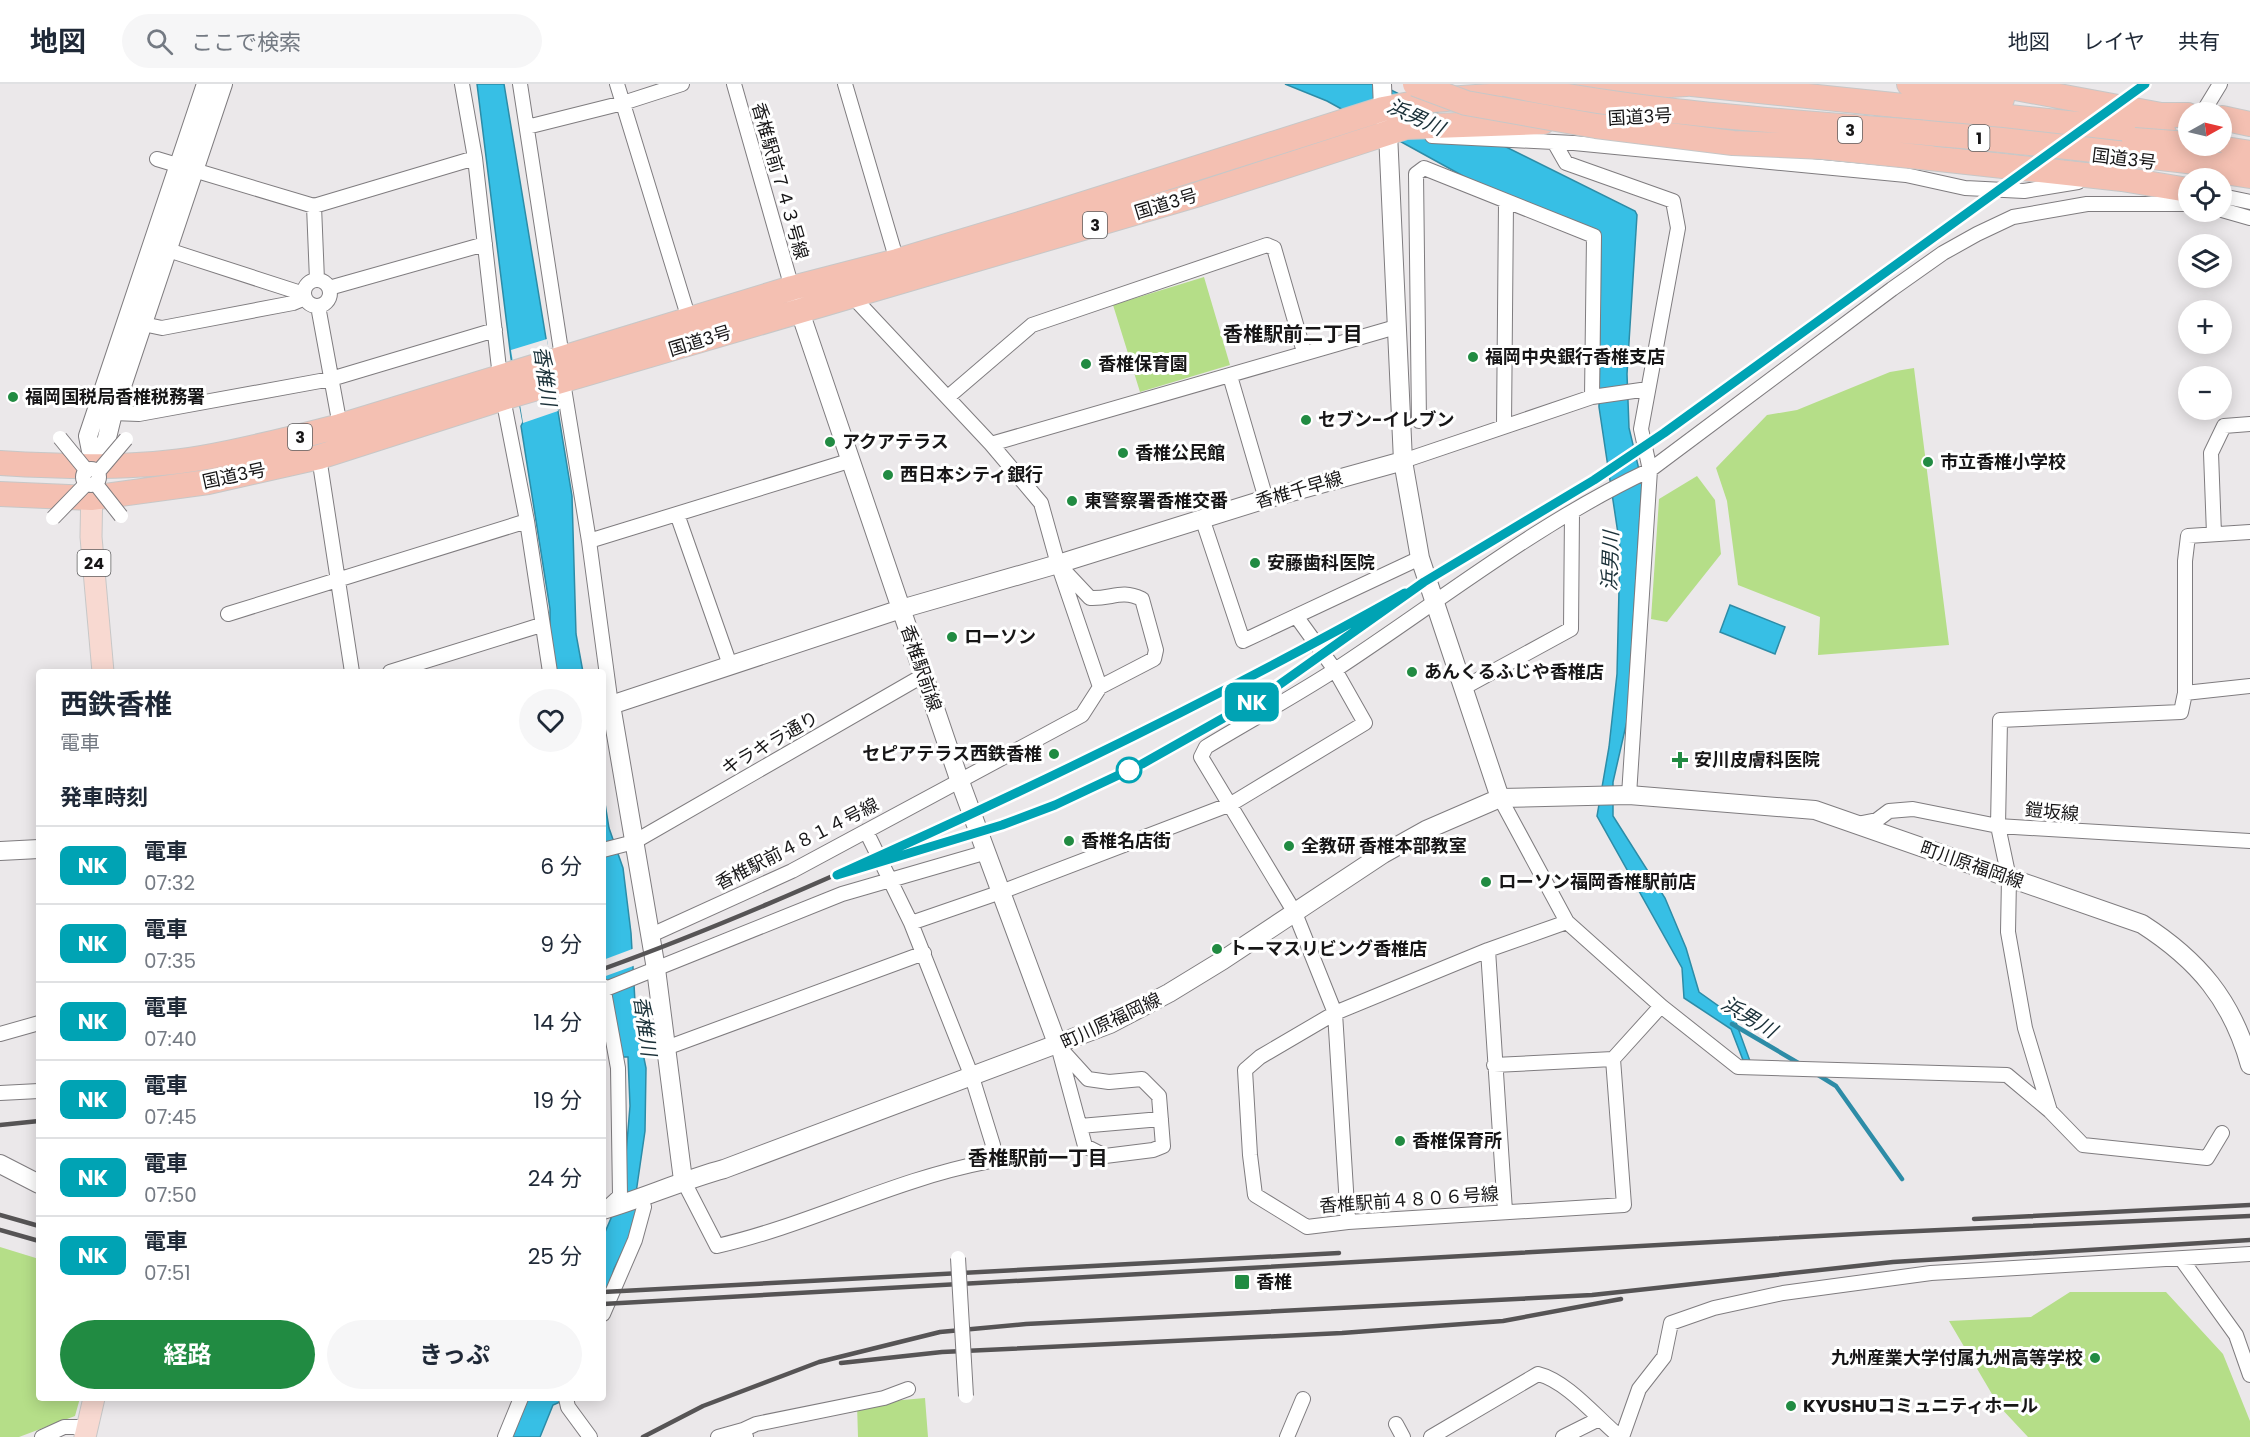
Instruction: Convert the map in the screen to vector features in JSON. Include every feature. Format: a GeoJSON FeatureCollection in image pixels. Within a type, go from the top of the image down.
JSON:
{"type":"FeatureCollection","features":[{"type":"Feature","properties":{"kind":"highway"},"geometry":{"type":"LineString","coordinates":[[1422,93],[1471,84]]}},
{"type":"Feature","properties":{"kind":"highway","name":"1"},"geometry":{"type":"LineString","coordinates":[[1504,84],[1628,105],[1903,119],[2178,143]]}},
{"type":"Feature","properties":{"kind":"highway","name":"1"},"geometry":{"type":"LineString","coordinates":[[1589,84],[1738,109],[2220,165],[2243,173]]}},
{"type":"Feature","properties":{"kind":"highway","name":"国道3号"},"geometry":{"type":"LineString","coordinates":[[0,463],[92,479],[208,482],[319,457],[501,388],[562,357],[792,288],[897,261],[1355,118],[1382,94],[1686,84]]}},
{"type":"Feature","properties":{"kind":"highway","name":"国道3号"},"geometry":{"type":"LineString","coordinates":[[1692,84],[2161,124],[2178,132]]}},
{"type":"Feature","properties":{"kind":"highway"},"geometry":{"type":"LineString","coordinates":[[1994,84],[2161,124]]}},
{"type":"Feature","properties":{"kind":"highway"},"geometry":{"type":"LineString","coordinates":[[1919,85],[2161,124],[2178,118]]}},
{"type":"Feature","properties":{"kind":"highway"},"geometry":{"type":"LineString","coordinates":[[1422,93],[1596,126],[1733,143],[1824,147],[1930,158],[2122,179],[2178,189]]}},
{"type":"Feature","properties":{"kind":"highway","name":"国道3号"},"geometry":{"type":"LineString","coordinates":[[0,494],[92,479],[278,443],[501,388],[563,382],[1187,198],[1406,127],[1474,132],[1684,115],[1968,140],[2243,173]]}},
{"type":"Feature","properties":{"kind":"highway"},"geometry":{"type":"LineString","coordinates":[[2232,120],[2250,124]]}},
{"type":"Feature","properties":{"kind":"highway"},"geometry":{"type":"LineString","coordinates":[[2232,144],[2250,147]]}},
{"type":"Feature","properties":{"kind":"highway"},"geometry":{"type":"LineString","coordinates":[[2232,150],[2250,153]]}},
{"type":"Feature","properties":{"kind":"highway"},"geometry":{"type":"LineString","coordinates":[[2122,179],[2243,173]]}},
{"type":"Feature","properties":{"kind":"main road","name":"24"},"geometry":{"type":"LineString","coordinates":[[92,479],[91,537],[103,669]]}},
{"type":"Feature","properties":{"kind":"main road"},"geometry":{"type":"LineString","coordinates":[[86,1432],[93,1401]]}},
{"type":"Feature","properties":{"kind":"street"},"geometry":{"type":"LineString","coordinates":[[92,479],[168,250],[206,84]]}},
{"type":"Feature","properties":{"kind":"street"},"geometry":{"type":"LineString","coordinates":[[92,479],[88,436],[187,168],[223,84]]}},
{"type":"Feature","properties":{"kind":"street"},"geometry":{"type":"LineString","coordinates":[[462,84],[475,158],[501,388],[526,521],[549,669]]}},
{"type":"Feature","properties":{"kind":"street"},"geometry":{"type":"LineString","coordinates":[[520,84],[562,357]]}},
{"type":"Feature","properties":{"kind":"street"},"geometry":{"type":"LineString","coordinates":[[617,84],[689,319]]}},
{"type":"Feature","properties":{"kind":"street"},"geometry":{"type":"LineString","coordinates":[[527,127],[623,103],[682,84]]}},
{"type":"Feature","properties":{"kind":"street","name":"香椎駅前７４３号線"},"geometry":{"type":"LineString","coordinates":[[734,84],[792,288]]}},
{"type":"Feature","properties":{"kind":"street"},"geometry":{"type":"LineString","coordinates":[[845,84],[897,261]]}},
{"type":"Feature","properties":{"kind":"street"},"geometry":{"type":"LineString","coordinates":[[2209,102],[2220,84]]}},
{"type":"Feature","properties":{"kind":"street"},"geometry":{"type":"LineString","coordinates":[[1382,94],[1388,133],[1403,461],[1420,558],[1500,798],[1567,922],[1661,1006],[1738,1067],[2007,1075],[2050,1111],[2083,1145],[2207,1158],[2222,1133]]}},
{"type":"Feature","properties":{"kind":"street"},"geometry":{"type":"LineString","coordinates":[[1474,132],[1554,142],[1906,175],[1965,188],[2024,190],[2095,179],[2178,190]]}},
{"type":"Feature","properties":{"kind":"street"},"geometry":{"type":"LineString","coordinates":[[1554,142],[1566,163],[1673,201],[1678,228],[1641,429],[1650,470],[1624,795]]}},
{"type":"Feature","properties":{"kind":"street"},"geometry":{"type":"LineString","coordinates":[[157,159],[314,206],[475,158]]}},
{"type":"Feature","properties":{"kind":"street"},"geometry":{"type":"LineString","coordinates":[[1419,421],[1416,174],[1424,168],[1506,203],[1594,236],[1592,398]]}},
{"type":"Feature","properties":{"kind":"street"},"geometry":{"type":"LineString","coordinates":[[2232,198],[2250,202]]}},
{"type":"Feature","properties":{"kind":"street"},"geometry":{"type":"LineString","coordinates":[[1504,425],[1506,203]]}},
{"type":"Feature","properties":{"kind":"street"},"geometry":{"type":"LineString","coordinates":[[1348,1222],[1335,1013],[1295,913],[1202,757],[1206,747],[1335,670],[1434,601],[1572,512],[1608,490],[1650,470],[1892,289],[1943,253],[1977,234],[2013,217],[2087,204],[2178,204]]}},
{"type":"Feature","properties":{"kind":"street"},"geometry":{"type":"LineString","coordinates":[[314,206],[317,280]]}},
{"type":"Feature","properties":{"kind":"street"},"geometry":{"type":"LineString","coordinates":[[2232,213],[2250,218]]}},
{"type":"Feature","properties":{"kind":"street"},"geometry":{"type":"LineString","coordinates":[[329,288],[485,244]]}},
{"type":"Feature","properties":{"kind":"street"},"geometry":{"type":"LineString","coordinates":[[948,397],[1032,325],[1267,245],[1274,248],[1304,352]]}},
{"type":"Feature","properties":{"kind":"street"},"geometry":{"type":"LineString","coordinates":[[143,324],[162,328],[293,303],[304,296],[309,283],[317,280],[324,282],[329,288],[328,300],[318,306],[310,305],[304,296],[168,250]]}},
{"type":"Feature","properties":{"kind":"street","name":"香椎駅前線"},"geometry":{"type":"LineString","coordinates":[[792,288],[959,780],[1058,1046]]}},
{"type":"Feature","properties":{"kind":"street"},"geometry":{"type":"LineString","coordinates":[[854,297],[992,444],[1041,503],[1058,564],[1100,687],[1154,659],[1156,650],[1142,599],[1127,592],[1103,598],[1090,597],[1058,564]]}},
{"type":"Feature","properties":{"kind":"street"},"geometry":{"type":"LineString","coordinates":[[318,306],[340,426]]}},
{"type":"Feature","properties":{"kind":"street"},"geometry":{"type":"LineString","coordinates":[[992,444],[1396,327]]}},
{"type":"Feature","properties":{"kind":"street"},"geometry":{"type":"LineString","coordinates":[[113,413],[139,414],[331,379],[495,330]]}},
{"type":"Feature","properties":{"kind":"street"},"geometry":{"type":"LineString","coordinates":[[1230,376],[1266,499]]}},
{"type":"Feature","properties":{"kind":"street"},"geometry":{"type":"LineString","coordinates":[[563,382],[589,541],[611,705],[656,969],[683,1180],[717,1246],[746,1240],[852,1201],[937,1174],[986,1162],[993,1145],[972,1077],[924,953],[891,879],[866,831]]}},
{"type":"Feature","properties":{"kind":"street"},"geometry":{"type":"LineString","coordinates":[[1403,461],[1504,425],[1592,398],[1648,389]]}},
{"type":"Feature","properties":{"kind":"street"},"geometry":{"type":"LineString","coordinates":[[2214,534],[2211,453],[2224,426],[2250,424]]}},
{"type":"Feature","properties":{"kind":"street"},"geometry":{"type":"LineString","coordinates":[[60,438],[121,516]]}},
{"type":"Feature","properties":{"kind":"street"},"geometry":{"type":"LineString","coordinates":[[54,518],[92,479],[126,439]]}},
{"type":"Feature","properties":{"kind":"street"},"geometry":{"type":"LineString","coordinates":[[319,457],[352,669]]}},
{"type":"Feature","properties":{"kind":"street"},"geometry":{"type":"LineString","coordinates":[[589,541],[852,460]]}},
{"type":"Feature","properties":{"kind":"street","name":"香椎千早線"},"geometry":{"type":"LineString","coordinates":[[611,705],[901,609],[1058,564],[1266,499],[1403,461]]}},
{"type":"Feature","properties":{"kind":"street"},"geometry":{"type":"LineString","coordinates":[[1463,688],[1571,629],[1572,512]]}},
{"type":"Feature","properties":{"kind":"street"},"geometry":{"type":"LineString","coordinates":[[677,514],[730,665]]}},
{"type":"Feature","properties":{"kind":"street"},"geometry":{"type":"LineString","coordinates":[[1202,518],[1243,641],[1420,558]]}},
{"type":"Feature","properties":{"kind":"street"},"geometry":{"type":"LineString","coordinates":[[228,614],[526,521]]}},
{"type":"Feature","properties":{"kind":"street"},"geometry":{"type":"LineString","coordinates":[[2050,1111],[2025,1028],[2008,932],[2009,878],[1998,826],[2000,720],[2181,712],[2185,693],[2185,561],[2188,536],[2250,532]]}},
{"type":"Feature","properties":{"kind":"street"},"geometry":{"type":"LineString","coordinates":[[911,923],[1001,892],[1231,804],[1365,723],[1335,670],[1296,616]]}},
{"type":"Feature","properties":{"kind":"street"},"geometry":{"type":"LineString","coordinates":[[400,669],[541,625]]}},
{"type":"Feature","properties":{"kind":"street","name":"キラキラ通り"},"geometry":{"type":"LineString","coordinates":[[609,848],[634,842],[924,675]]}},
{"type":"Feature","properties":{"kind":"street"},"geometry":{"type":"LineString","coordinates":[[2185,693],[2250,686]]}},
{"type":"Feature","properties":{"kind":"street","name":"香椎駅前４８１４号線"},"geometry":{"type":"LineString","coordinates":[[649,936],[792,871],[1082,715],[1100,687]]}},
{"type":"Feature","properties":{"kind":"street","name":"町川原福岡線"},"geometry":{"type":"LineString","coordinates":[[606,1208],[641,1199],[683,1180],[724,1169],[1058,1046],[1134,1013],[1295,913],[1383,854],[1426,830],[1500,798],[1624,795],[1815,810],[2142,924],[2169,942],[2206,975],[2227,1007],[2250,1065]]}},
{"type":"Feature","properties":{"kind":"street","name":"鎧坂線"},"geometry":{"type":"LineString","coordinates":[[1857,824],[1877,820],[1889,811],[1913,809],[1998,826],[2249,845]]}},
{"type":"Feature","properties":{"kind":"street"},"geometry":{"type":"LineString","coordinates":[[0,851],[36,849]]}},
{"type":"Feature","properties":{"kind":"street"},"geometry":{"type":"LineString","coordinates":[[606,988],[842,894],[987,852]]}},
{"type":"Feature","properties":{"kind":"street"},"geometry":{"type":"LineString","coordinates":[[1335,1013],[1488,950],[1567,922]]}},
{"type":"Feature","properties":{"kind":"street"},"geometry":{"type":"LineString","coordinates":[[1488,950],[1505,1211]]}},
{"type":"Feature","properties":{"kind":"street"},"geometry":{"type":"LineString","coordinates":[[666,1048],[924,953]]}},
{"type":"Feature","properties":{"kind":"street"},"geometry":{"type":"LineString","coordinates":[[606,1005],[618,1068],[620,1196],[606,1207]]}},
{"type":"Feature","properties":{"kind":"street"},"geometry":{"type":"LineString","coordinates":[[1494,1065],[1613,1059],[1661,1006]]}},
{"type":"Feature","properties":{"kind":"street","name":"香椎駅前４８０６号線"},"geometry":{"type":"LineString","coordinates":[[1335,1013],[1260,1057],[1245,1070],[1255,1196],[1307,1227],[1505,1211],[1624,1205],[1613,1059]]}},
{"type":"Feature","properties":{"kind":"street"},"geometry":{"type":"LineString","coordinates":[[0,1034],[36,1024]]}},
{"type":"Feature","properties":{"kind":"street"},"geometry":{"type":"LineString","coordinates":[[1058,1046],[1088,1078],[1109,1082],[1142,1079],[1160,1096],[1163,1146],[1153,1150],[1105,1156],[1085,1146],[1058,1046]]}},
{"type":"Feature","properties":{"kind":"street"},"geometry":{"type":"LineString","coordinates":[[0,1093],[36,1091]]}},
{"type":"Feature","properties":{"kind":"street"},"geometry":{"type":"LineString","coordinates":[[1080,1126],[1161,1119]]}},
{"type":"Feature","properties":{"kind":"street"},"geometry":{"type":"LineString","coordinates":[[0,1164],[36,1182]]}},
{"type":"Feature","properties":{"kind":"street"},"geometry":{"type":"LineString","coordinates":[[606,1307],[635,1240],[644,1207],[641,1199]]}},
{"type":"Feature","properties":{"kind":"street"},"geometry":{"type":"LineString","coordinates":[[1431,1437],[1539,1374],[1546,1376],[1575,1396],[1621,1437],[1639,1389],[1664,1357],[1671,1323],[1714,1308],[1783,1293],[1931,1274],[2250,1254]]}},
{"type":"Feature","properties":{"kind":"street"},"geometry":{"type":"LineString","coordinates":[[958,1258],[966,1396]]}},
{"type":"Feature","properties":{"kind":"street"},"geometry":{"type":"LineString","coordinates":[[2182,1260],[2236,1335],[2250,1375]]}},
{"type":"Feature","properties":{"kind":"street"},"geometry":{"type":"LineString","coordinates":[[718,1437],[745,1434],[756,1424],[884,1398],[908,1389]]}},
{"type":"Feature","properties":{"kind":"street"},"geometry":{"type":"LineString","coordinates":[[1287,1437],[1302,1399]]}},
{"type":"Feature","properties":{"kind":"street"},"geometry":{"type":"LineString","coordinates":[[505,1437],[520,1401]]}},
{"type":"Feature","properties":{"kind":"street"},"geometry":{"type":"LineString","coordinates":[[567,1401],[568,1407],[590,1437]]}},
{"type":"Feature","properties":{"kind":"street"},"geometry":{"type":"LineString","coordinates":[[1563,1437],[1599,1419]]}},
{"type":"Feature","properties":{"kind":"street"},"geometry":{"type":"LineString","coordinates":[[1396,1424],[1403,1437]]}},
{"type":"Feature","properties":{"kind":"street"},"geometry":{"type":"LineString","coordinates":[[42,1437],[64,1427],[86,1432]]}},
{"type":"Feature","properties":{"kind":"green space"},"geometry":{"type":"Polygon","coordinates":[[[1204,277],[1230,365],[1140,392],[1113,305],[1204,277]]]}},
{"type":"Feature","properties":{"kind":"green space"},"geometry":{"type":"Polygon","coordinates":[[[1914,368],[1949,645],[1818,655],[1820,617],[1738,585],[1727,501],[1716,468],[1767,415],[1797,410],[1890,372],[1914,368]]]}},
{"type":"Feature","properties":{"kind":"green space"},"geometry":{"type":"Polygon","coordinates":[[[1697,476],[1715,500],[1721,554],[1667,622],[1651,619],[1659,499],[1697,476]]]}},
{"type":"Feature","properties":{"kind":"green space"},"geometry":{"type":"Polygon","coordinates":[[[0,1247],[36,1258],[36,1401],[79,1401],[75,1416],[19,1437],[0,1437],[0,1247]]]}},
{"type":"Feature","properties":{"kind":"green space","name":"九州産業大学付属九州高等学校"},"geometry":{"type":"Polygon","coordinates":[[[2070,1292],[2166,1292],[2223,1354],[2250,1421],[2250,1437],[2028,1437],[1999,1406],[1949,1321],[2031,1317],[2070,1292]]]}},
{"type":"Feature","properties":{"kind":"green space"},"geometry":{"type":"Polygon","coordinates":[[[925,1398],[928,1437],[858,1437],[857,1404],[925,1398]]]}},
{"type":"Feature","properties":{"kind":"water","name":"香椎川"},"geometry":{"type":"Polygon","coordinates":[[[477,84],[504,84],[572,496],[576,634],[582,669],[556,669],[550,635],[550,609],[521,426],[523,422],[511,358],[477,84]]]}},
{"type":"Feature","properties":{"kind":"water"},"geometry":{"type":"Polygon","coordinates":[[[1285,84],[1379,84],[1635,211],[1637,215],[1627,374],[1629,428],[1642,482],[1627,721],[1613,782],[1613,816],[1665,898],[1686,948],[1699,992],[1734,1017],[1750,1061],[1743,1060],[1731,1029],[1684,998],[1682,968],[1597,816],[1609,747],[1617,674],[1620,547],[1599,407],[1601,237],[1474,182],[1327,101],[1285,84]]]}},
{"type":"Feature","properties":{"kind":"water"},"geometry":{"type":"Polygon","coordinates":[[[1730,605],[1785,627],[1775,654],[1720,632],[1730,605]]]}},
{"type":"Feature","properties":{"kind":"water"},"geometry":{"type":"Polygon","coordinates":[[[606,810],[609,828],[623,868],[631,933],[636,1019],[646,1068],[645,1131],[636,1193],[638,1220],[614,1269],[606,1300],[606,1230],[623,1190],[630,1106],[628,1057],[623,1057],[606,989],[606,810]]]}},
{"type":"Feature","properties":{"kind":"water"},"geometry":{"type":"Polygon","coordinates":[[[526,1401],[560,1401],[553,1405],[540,1437],[512,1437],[526,1401]]]}},
{"type":"Feature","properties":{"kind":"pier"},"geometry":{"type":"Polygon","coordinates":[[[547,339],[558,411],[523,423],[511,350],[547,339]]]}},
{"type":"Feature","properties":{"kind":"pier"},"geometry":{"type":"Polygon","coordinates":[[[635,948],[636,965],[606,976],[606,959],[635,948]]]}},
{"type":"Feature","properties":{"kind":"waterway","name":"浜男川"},"geometry":{"type":"LineString","coordinates":[[1732,1024],[1800,1064]]}},
{"type":"Feature","properties":{"kind":"waterway"},"geometry":{"type":"LineString","coordinates":[[1815,1073],[1836,1086],[1902,1179]]}},
{"type":"Feature","properties":{"kind":"railway"},"geometry":{"type":"LineString","coordinates":[[2140,87],[2145,84]]}},
{"type":"Feature","properties":{"kind":"railway"},"geometry":{"type":"LineString","coordinates":[[606,968],[768,904],[1016,793],[1185,711],[1352,623],[1615,467],[1972,207]]}},
{"type":"Feature","properties":{"kind":"railway"},"geometry":{"type":"LineString","coordinates":[[883,861],[1014,822],[1098,786],[1220,720],[1298,671],[1374,618]]}},
{"type":"Feature","properties":{"kind":"railway"},"geometry":{"type":"LineString","coordinates":[[0,1125],[36,1121]]}},
{"type":"Feature","properties":{"kind":"railway"},"geometry":{"type":"LineString","coordinates":[[1974,1219],[2250,1205]]}},
{"type":"Feature","properties":{"kind":"railway"},"geometry":{"type":"LineString","coordinates":[[0,1215],[36,1225]]}},
{"type":"Feature","properties":{"kind":"railway"},"geometry":{"type":"LineString","coordinates":[[606,1304],[1874,1233],[2250,1216]]}},
{"type":"Feature","properties":{"kind":"railway"},"geometry":{"type":"LineString","coordinates":[[0,1230],[36,1240]]}},
{"type":"Feature","properties":{"kind":"railway"},"geometry":{"type":"LineString","coordinates":[[643,1437],[703,1406],[819,1362],[940,1332],[1026,1324],[1592,1295],[1893,1262],[2250,1240]]}},
{"type":"Feature","properties":{"kind":"railway"},"geometry":{"type":"LineString","coordinates":[[606,1292],[1339,1253]]}},
{"type":"Feature","properties":{"kind":"railway"},"geometry":{"type":"LineString","coordinates":[[841,1363],[942,1352],[1342,1333],[1503,1321],[1621,1299]]}},
{"type":"Feature","properties":{"kind":"train","name":"NK"},"geometry":{"type":"LineString","coordinates":[[1405,593],[1182,714],[993,805],[837,875],[960,840],[1055,805],[1142,764],[1266,694],[1424,582],[1594,480],[1664,433],[1972,207],[2145,84]]}},
{"type":"Feature","properties":{"kind":"place","name":"福岡中央銀行香椎支店"},"geometry":{"type":"Point","coordinates":[1473,357]}},
{"type":"Feature","properties":{"kind":"place","name":"香椎保育園"},"geometry":{"type":"Point","coordinates":[1086,364]}},
{"type":"Feature","properties":{"kind":"place","name":"福岡国税局香椎税務署"},"geometry":{"type":"Point","coordinates":[13,397]}},
{"type":"Feature","properties":{"kind":"place","name":"セブン-イレブン"},"geometry":{"type":"Point","coordinates":[1306,420]}},
{"type":"Feature","properties":{"kind":"place","name":"アクアテラス"},"geometry":{"type":"Point","coordinates":[830,442]}},
{"type":"Feature","properties":{"kind":"place","name":"香椎公民館"},"geometry":{"type":"Point","coordinates":[1123,453]}},
{"type":"Feature","properties":{"kind":"place","name":"市立香椎小学校"},"geometry":{"type":"Point","coordinates":[1928,462]}},
{"type":"Feature","properties":{"kind":"place","name":"西日本シティ銀行"},"geometry":{"type":"Point","coordinates":[888,475]}},
{"type":"Feature","properties":{"kind":"place","name":"東警察署香椎交番"},"geometry":{"type":"Point","coordinates":[1072,501]}},
{"type":"Feature","properties":{"kind":"place","name":"安藤歯科医院"},"geometry":{"type":"Point","coordinates":[1255,563]}},
{"type":"Feature","properties":{"kind":"place","name":"ローソン"},"geometry":{"type":"Point","coordinates":[952,637]}},
{"type":"Feature","properties":{"kind":"place","name":"あんくるふじや香椎店"},"geometry":{"type":"Point","coordinates":[1412,672]}},
{"type":"Feature","properties":{"kind":"place","name":"セピアテラス西鉄香椎"},"geometry":{"type":"Point","coordinates":[1054,754]}},
{"type":"Feature","properties":{"kind":"place","name":"安川皮膚科医院"},"geometry":{"type":"Point","coordinates":[1680,760]}},
{"type":"Feature","properties":{"kind":"place","name":"香椎名店街"},"geometry":{"type":"Point","coordinates":[1069,841]}},
{"type":"Feature","properties":{"kind":"place","name":"全教研 香椎本部教室"},"geometry":{"type":"Point","coordinates":[1289,846]}},
{"type":"Feature","properties":{"kind":"place","name":"ローソン福岡香椎駅前店"},"geometry":{"type":"Point","coordinates":[1486,882]}},
{"type":"Feature","properties":{"kind":"place","name":"トーマスリビング香椎店"},"geometry":{"type":"Point","coordinates":[1217,949]}},
{"type":"Feature","properties":{"kind":"place","name":"香椎保育所"},"geometry":{"type":"Point","coordinates":[1400,1141]}},
{"type":"Feature","properties":{"kind":"place","name":"香椎"},"geometry":{"type":"Point","coordinates":[1242,1282]}},
{"type":"Feature","properties":{"kind":"place","name":"九州産業大学付属九州高等学校"},"geometry":{"type":"Point","coordinates":[2095,1358]}},
{"type":"Feature","properties":{"kind":"place","name":"KYUSHUコミュニティホール"},"geometry":{"type":"Point","coordinates":[1791,1406]}},
{"type":"Feature","properties":{"kind":"district","name":"香椎駅前二丁目"},"geometry":{"type":"Point","coordinates":[1293,334]}},
{"type":"Feature","properties":{"kind":"district","name":"香椎駅前一丁目"},"geometry":{"type":"Point","coordinates":[1038,1158]}}]}
